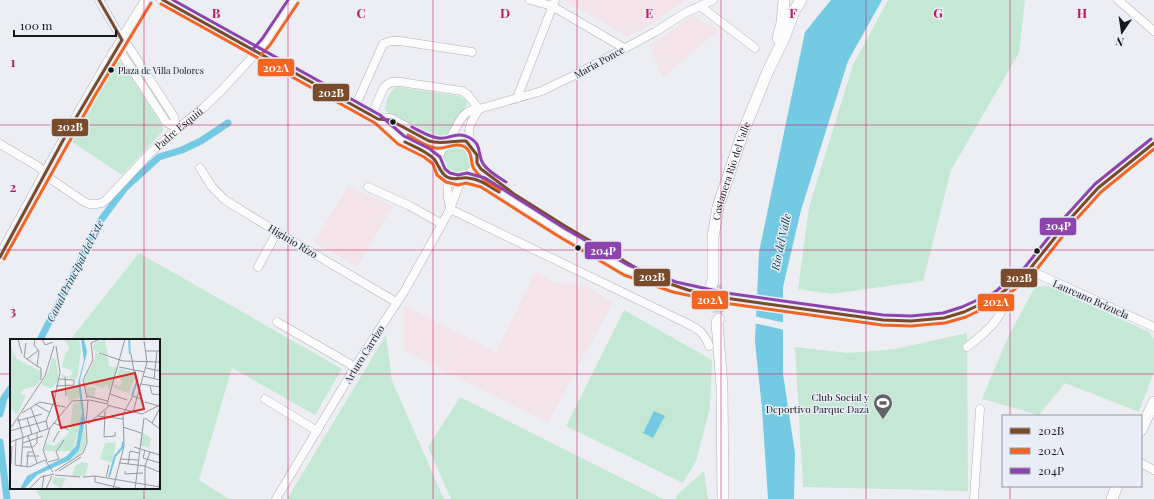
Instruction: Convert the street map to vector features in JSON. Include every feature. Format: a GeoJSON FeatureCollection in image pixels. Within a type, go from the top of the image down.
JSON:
{"type":"FeatureCollection","features":[{"type":"Feature","properties":{"kind":"main road"},"geometry":{"type":"LineString","coordinates":[[0,257],[67,133],[147,0]]}},
{"type":"Feature","properties":{"kind":"main road"},"geometry":{"type":"LineString","coordinates":[[163,0],[374,117],[401,140],[427,153],[436,161],[441,172],[447,177],[453,180],[464,178],[472,174],[477,163],[477,155],[470,144],[460,140],[436,143],[429,141],[390,120],[374,117]]}},
{"type":"Feature","properties":{"kind":"main road","name":"Padre Esquiú"},"geometry":{"type":"LineString","coordinates":[[257,52],[266,42],[294,0]]}},
{"type":"Feature","properties":{"kind":"main road","name":"Costanera Río del Valle"},"geometry":{"type":"LineString","coordinates":[[770,66],[782,23],[784,0]]}},
{"type":"Feature","properties":{"kind":"main road","name":"Costanera Río del Valle"},"geometry":{"type":"LineString","coordinates":[[714,284],[712,237],[718,207],[743,132],[770,66],[784,38],[794,11],[801,0]]}},
{"type":"Feature","properties":{"kind":"main road"},"geometry":{"type":"LineString","coordinates":[[436,161],[439,149],[447,142]]}},
{"type":"Feature","properties":{"kind":"main road"},"geometry":{"type":"LineString","coordinates":[[464,178],[483,182],[561,232],[626,270],[688,290],[725,298],[806,310],[911,322],[944,318],[970,310],[998,296],[1029,270],[1087,200],[1108,180],[1154,143]]}},
{"type":"Feature","properties":{"kind":"main road"},"geometry":{"type":"LineString","coordinates":[[477,163],[480,169],[514,194],[653,278]]}},
{"type":"Feature","properties":{"kind":"main road"},"geometry":{"type":"LineString","coordinates":[[717,320],[721,381],[723,499]]}},
{"type":"Feature","properties":{"kind":"main road"},"geometry":{"type":"LineString","coordinates":[[1142,428],[1154,402]]}},
{"type":"Feature","properties":{"kind":"main road"},"geometry":{"type":"LineString","coordinates":[[1112,499],[1117,487]]}},
{"type":"Feature","properties":{"kind":"street"},"geometry":{"type":"LineString","coordinates":[[99,0],[122,40],[122,54],[166,122],[177,129]]}},
{"type":"Feature","properties":{"kind":"street"},"geometry":{"type":"LineString","coordinates":[[530,0],[553,3],[624,48]]}},
{"type":"Feature","properties":{"kind":"street","name":"María Ponce"},"geometry":{"type":"LineString","coordinates":[[447,142],[464,114],[471,109],[479,109],[542,91],[566,80],[655,32],[685,13],[713,0]]}},
{"type":"Feature","properties":{"kind":"street"},"geometry":{"type":"LineString","coordinates":[[1118,0],[1154,31]]}},
{"type":"Feature","properties":{"kind":"street"},"geometry":{"type":"LineString","coordinates":[[517,98],[553,3]]}},
{"type":"Feature","properties":{"kind":"street"},"geometry":{"type":"LineString","coordinates":[[700,6],[755,48]]}},
{"type":"Feature","properties":{"kind":"street"},"geometry":{"type":"LineString","coordinates":[[355,107],[383,44],[391,41],[400,41],[472,52]]}},
{"type":"Feature","properties":{"kind":"street","name":"Padre Esquiú"},"geometry":{"type":"LineString","coordinates":[[46,174],[52,180],[83,201],[89,204],[102,203],[150,153],[221,91],[257,52]]}},
{"type":"Feature","properties":{"kind":"street"},"geometry":{"type":"LineString","coordinates":[[374,117],[384,87],[391,82],[462,91],[467,94],[479,109],[470,123],[468,132],[470,144]]}},
{"type":"Feature","properties":{"kind":"street"},"geometry":{"type":"LineString","coordinates":[[0,144],[40,167],[46,174]]}},
{"type":"Feature","properties":{"kind":"street","name":"Higinio Rizo"},"geometry":{"type":"LineString","coordinates":[[200,168],[212,187],[225,200],[396,302]]}},
{"type":"Feature","properties":{"kind":"street"},"geometry":{"type":"LineString","coordinates":[[447,177],[450,209],[680,320],[700,331],[706,337],[709,346]]}},
{"type":"Feature","properties":{"kind":"street","name":"Arturo Carrizo"},"geometry":{"type":"LineString","coordinates":[[276,499],[442,224],[464,178]]}},
{"type":"Feature","properties":{"kind":"street"},"geometry":{"type":"LineString","coordinates":[[368,187],[410,206],[442,224]]}},
{"type":"Feature","properties":{"kind":"street"},"geometry":{"type":"LineString","coordinates":[[258,266],[277,232]]}},
{"type":"Feature","properties":{"kind":"street","name":"Laureano Brizuela"},"geometry":{"type":"LineString","coordinates":[[1029,270],[1154,327]]}},
{"type":"Feature","properties":{"kind":"street"},"geometry":{"type":"LineString","coordinates":[[967,347],[985,333],[1000,316],[1007,302],[1011,286]]}},
{"type":"Feature","properties":{"kind":"street"},"geometry":{"type":"LineString","coordinates":[[276,322],[355,367]]}},
{"type":"Feature","properties":{"kind":"street"},"geometry":{"type":"LineString","coordinates":[[265,399],[317,431]]}},
{"type":"Feature","properties":{"kind":"street"},"geometry":{"type":"LineString","coordinates":[[974,499],[980,409]]}},
{"type":"Feature","properties":{"kind":"street"},"geometry":{"type":"LineString","coordinates":[[1142,464],[1154,470]]}},
{"type":"Feature","properties":{"kind":"shaded area"},"geometry":{"type":"Polygon","coordinates":[[[564,0],[686,0],[643,30],[627,36],[564,0]]]}},
{"type":"Feature","properties":{"kind":"shaded area"},"geometry":{"type":"Polygon","coordinates":[[[692,16],[719,30],[663,77],[649,46],[692,16]]]}},
{"type":"Feature","properties":{"kind":"shaded area"},"geometry":{"type":"Polygon","coordinates":[[[348,186],[393,206],[357,267],[314,242],[348,186]]]}},
{"type":"Feature","properties":{"kind":"shaded area"},"geometry":{"type":"Polygon","coordinates":[[[535,272],[557,283],[585,285],[613,303],[548,423],[404,351],[404,305],[496,352],[535,272]]]}},
{"type":"Feature","properties":{"kind":"green space"},"geometry":{"type":"Polygon","coordinates":[[[888,0],[1025,0],[1019,53],[951,170],[923,281],[831,294],[798,289],[809,207],[853,65],[888,0]]]}},
{"type":"Feature","properties":{"kind":"green space"},"geometry":{"type":"Polygon","coordinates":[[[115,63],[122,63],[162,125],[163,129],[162,132],[122,175],[69,140],[115,63]]]}},
{"type":"Feature","properties":{"kind":"green space"},"geometry":{"type":"Polygon","coordinates":[[[397,87],[459,96],[464,98],[467,103],[466,107],[460,114],[452,132],[448,137],[436,141],[387,112],[385,109],[388,96],[394,88],[397,87]]]}},
{"type":"Feature","properties":{"kind":"green space"},"geometry":{"type":"Polygon","coordinates":[[[457,145],[463,146],[471,154],[471,166],[463,174],[457,175],[451,174],[443,166],[442,160],[443,154],[451,146],[457,145]]]}},
{"type":"Feature","properties":{"kind":"green space"},"geometry":{"type":"Polygon","coordinates":[[[139,253],[342,369],[315,415],[232,368],[199,480],[229,499],[41,499],[36,489],[160,489],[160,339],[71,339],[139,253]]]}},
{"type":"Feature","properties":{"kind":"green space"},"geometry":{"type":"Polygon","coordinates":[[[1048,286],[1149,332],[1154,339],[1154,372],[1139,412],[1065,383],[1039,415],[982,399],[1008,337],[1035,287],[1048,286]]]}},
{"type":"Feature","properties":{"kind":"green space"},"geometry":{"type":"Polygon","coordinates":[[[624,310],[712,360],[710,408],[696,461],[683,483],[566,426],[624,310]]]}},
{"type":"Feature","properties":{"kind":"green space","name":"Club Social y Deportivo Parque Daza"},"geometry":{"type":"Polygon","coordinates":[[[967,333],[968,491],[803,487],[795,347],[848,353],[895,349],[967,333]]]}},
{"type":"Feature","properties":{"kind":"green space"},"geometry":{"type":"Polygon","coordinates":[[[386,335],[392,381],[444,499],[287,499],[386,335]]]}},
{"type":"Feature","properties":{"kind":"green space"},"geometry":{"type":"Polygon","coordinates":[[[460,397],[663,499],[451,499],[428,447],[460,397]]]}},
{"type":"Feature","properties":{"kind":"green space"},"geometry":{"type":"Polygon","coordinates":[[[704,471],[708,499],[676,499],[677,495],[704,471]]]}},
{"type":"Feature","properties":{"kind":"water","name":"Río del Valle"},"geometry":{"type":"Polygon","coordinates":[[[831,0],[882,0],[848,61],[801,210],[783,287],[783,374],[795,453],[794,499],[768,499],[762,408],[755,342],[759,252],[805,32],[831,0]]]}},
{"type":"Feature","properties":{"kind":"water"},"geometry":{"type":"Polygon","coordinates":[[[654,411],[665,416],[653,438],[643,433],[654,411]]]}},
{"type":"Feature","properties":{"kind":"pier"},"geometry":{"type":"Polygon","coordinates":[[[754,316],[785,323],[785,330],[754,323],[754,316]]]}},
{"type":"Feature","properties":{"kind":"waterway","name":"Canal Principal del Este"},"geometry":{"type":"LineString","coordinates":[[41,339],[101,220],[125,188],[159,157],[182,150],[201,141],[228,123]]}},
{"type":"Feature","properties":{"kind":"waterway","name":"Canal Principal del Este"},"geometry":{"type":"LineString","coordinates":[[0,414],[4,398],[10,389]]}},
{"type":"Feature","properties":{"kind":"waterway","name":"Canal Principal del Este"},"geometry":{"type":"LineString","coordinates":[[0,442],[7,499]]}},
{"type":"Feature","properties":{"kind":"tunnel"},"geometry":{"type":"LineString","coordinates":[[716,285],[719,319]]}},
{"type":"Feature","properties":{"kind":"transit line","name":"202B"},"geometry":{"type":"LineString","coordinates":[[0,257],[67,133],[122,40],[99,0]]}},
{"type":"Feature","properties":{"kind":"transit line","name":"202B"},"geometry":{"type":"LineString","coordinates":[[163,0],[378,119],[390,120],[429,141],[438,143],[466,141],[477,155],[477,163],[481,169],[514,194],[565,226],[653,278],[688,290],[725,298],[883,320],[911,321],[944,318],[964,312],[998,296],[1029,270],[1069,220],[1098,188],[1154,143]]}},
{"type":"Feature","properties":{"kind":"transit line","name":"204P"},"geometry":{"type":"LineString","coordinates":[[173,0],[380,115],[404,136],[430,149],[440,157],[445,169],[450,173],[458,175],[467,173],[485,178],[564,228],[628,265],[676,282],[726,293],[883,315],[911,316],[943,313],[962,307],[995,292],[1025,267],[1065,217],[1095,184],[1151,139]]}},
{"type":"Feature","properties":{"kind":"transit line","name":"204P"},"geometry":{"type":"LineString","coordinates":[[253,49],[262,39],[288,0]]}},
{"type":"Feature","properties":{"kind":"transit line","name":"202A"},"geometry":{"type":"LineString","coordinates":[[4,259],[94,97],[151,3]]}},
{"type":"Feature","properties":{"kind":"transit line","name":"202A"},"geometry":{"type":"LineString","coordinates":[[261,55],[270,45],[298,3]]}},
{"type":"Feature","properties":{"kind":"transit line","name":"202A"},"geometry":{"type":"LineString","coordinates":[[161,4],[375,123],[398,144],[424,157],[433,164],[437,175],[446,182],[458,185],[466,183],[481,187],[558,236],[624,275],[673,292],[724,303],[882,325],[911,326],[945,323],[966,317],[1001,300],[1033,274],[1073,223],[1101,192],[1154,149]]}},
{"type":"Feature","properties":{"kind":"transit line","name":"204P"},"geometry":{"type":"LineString","coordinates":[[412,127],[425,134],[435,137],[445,138],[456,135],[464,135],[468,137],[478,146],[480,157],[486,168],[506,182]]}},
{"type":"Feature","properties":{"kind":"transit line","name":"202A"},"geometry":{"type":"LineString","coordinates":[[408,135],[417,141],[435,148],[462,145],[468,149],[476,172],[500,190]]}},
{"type":"Feature","properties":{"kind":"transit line","name":"202B"},"geometry":{"type":"LineString","coordinates":[[405,142],[431,156],[447,177],[452,179],[465,178],[476,180],[499,192]]}},
{"type":"Feature","properties":{"kind":"place","name":"Plaza de Villa Dolores"},"geometry":{"type":"Point","coordinates":[111,70]}},
{"type":"Feature","properties":{"kind":"place","name":"Club Social y Deportivo Parque Daza"},"geometry":{"type":"Point","coordinates":[883,420]}}]}
